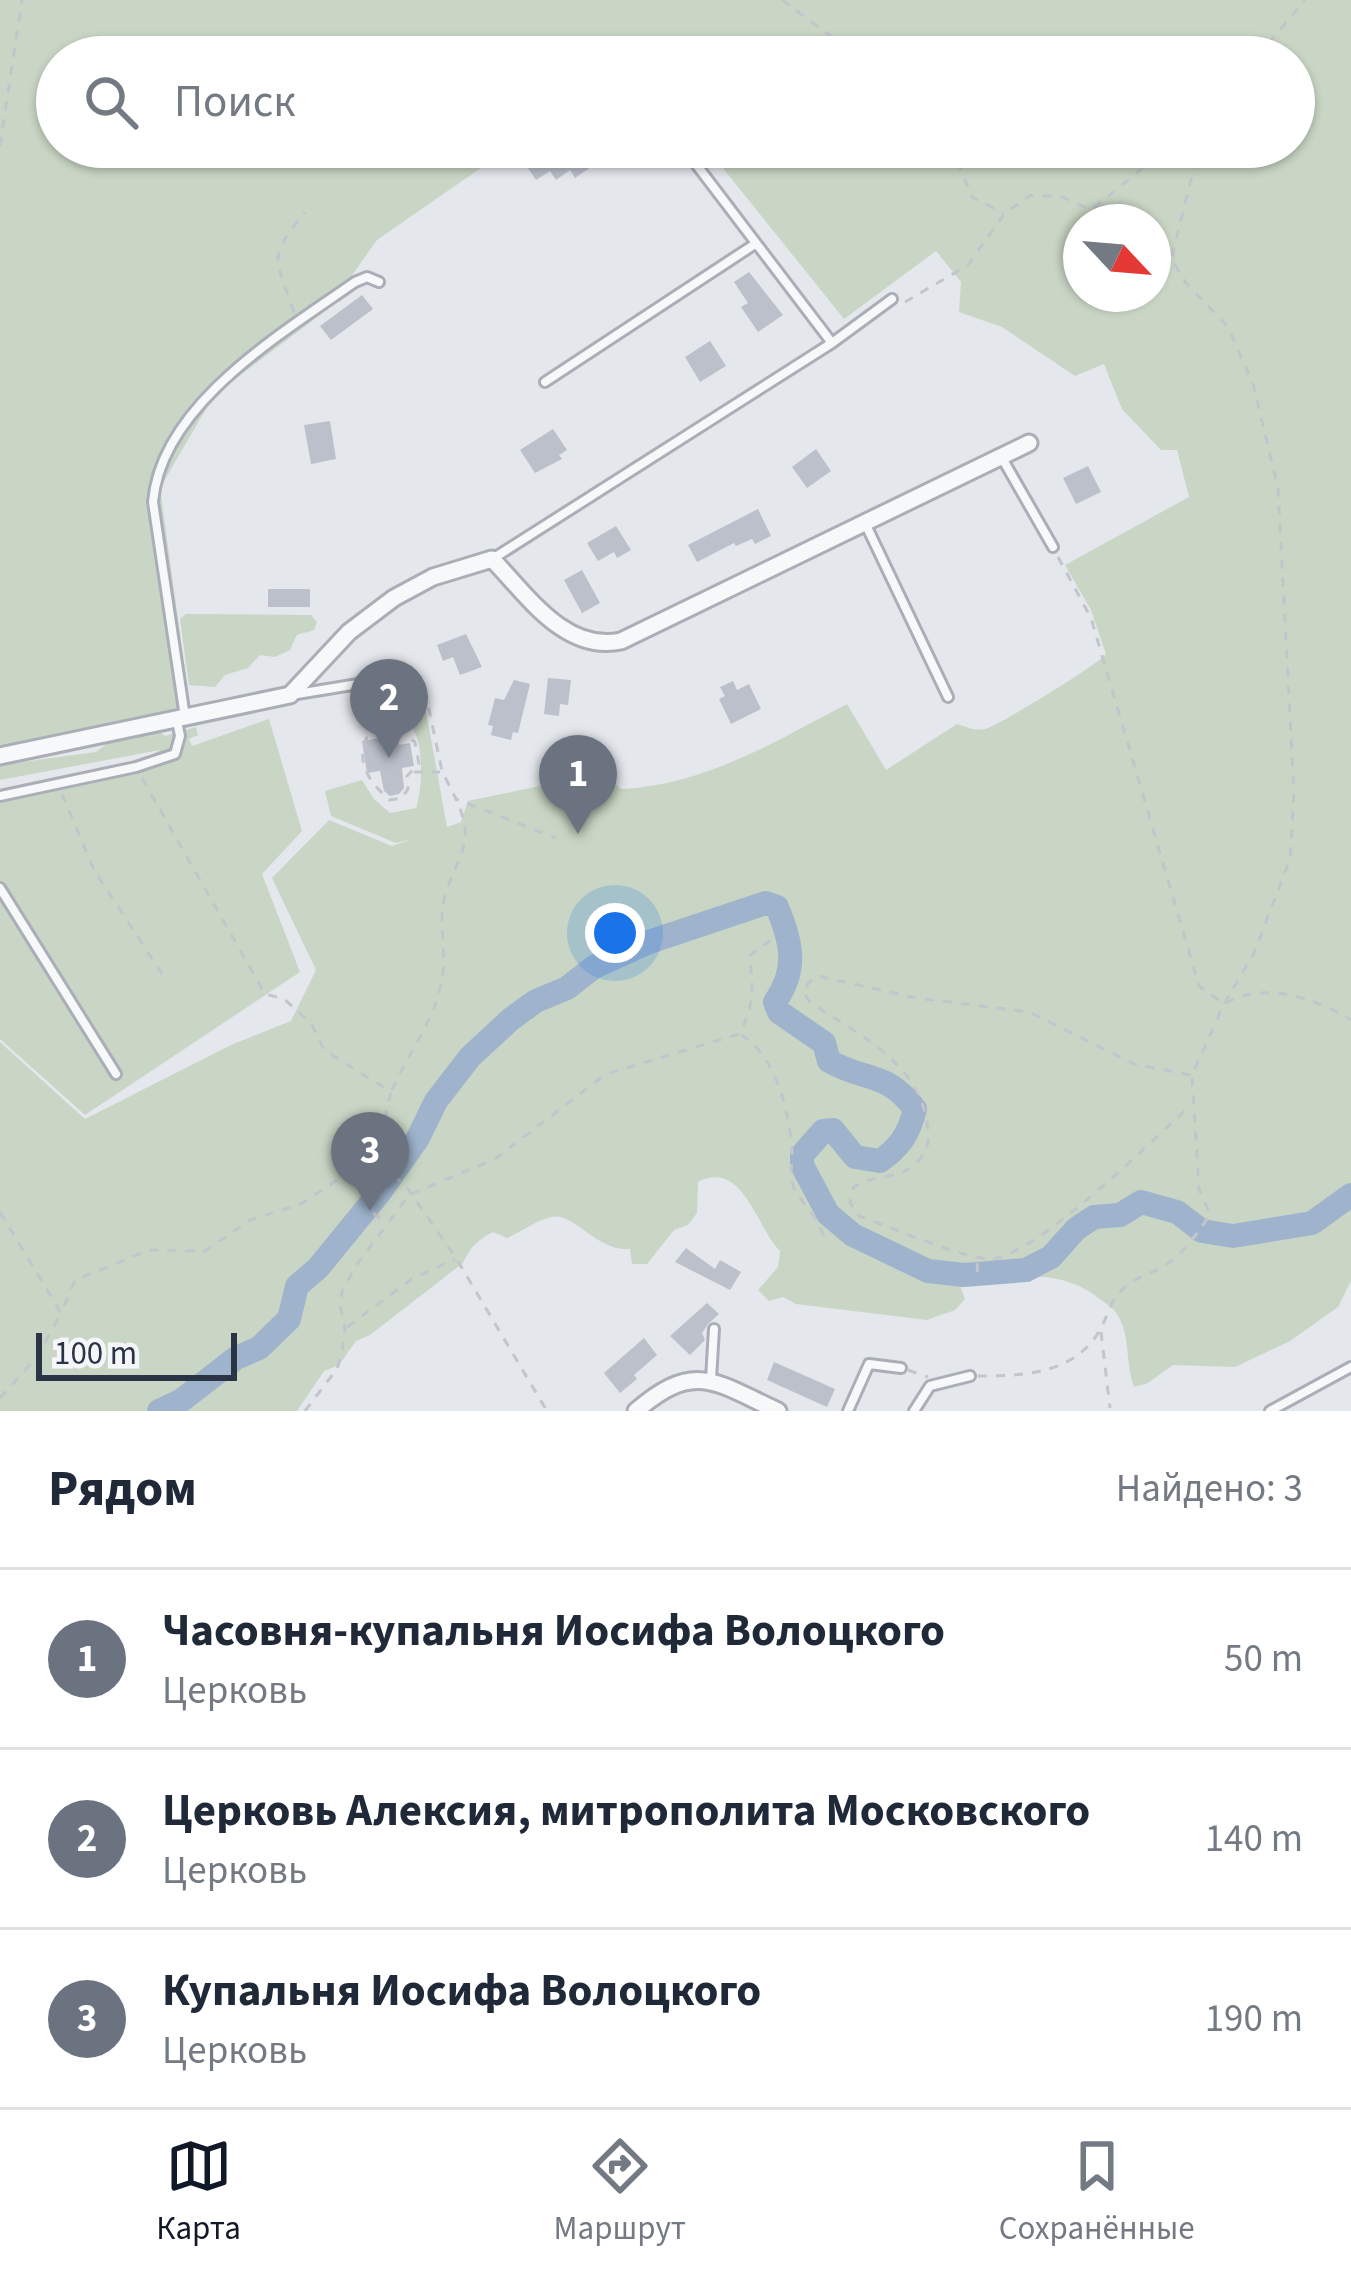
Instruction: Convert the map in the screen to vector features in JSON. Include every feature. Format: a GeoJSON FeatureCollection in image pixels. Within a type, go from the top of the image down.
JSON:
{"type":"FeatureCollection","features":[{"type":"Feature","properties":{"kind":"street"},"geometry":{"type":"LineString","coordinates":[[0,756],[290,695],[349,632],[394,598],[434,577],[493,559],[554,623],[584,641],[604,644],[652,628],[1029,443]]}},
{"type":"Feature","properties":{"kind":"street"},"geometry":{"type":"LineString","coordinates":[[636,1411],[663,1388],[693,1378],[711,1381],[778,1411]]}},
{"type":"Feature","properties":{"kind":"lane"},"geometry":{"type":"LineString","coordinates":[[698,168],[832,343]]}},
{"type":"Feature","properties":{"kind":"lane"},"geometry":{"type":"LineString","coordinates":[[545,382],[755,244]]}},
{"type":"Feature","properties":{"kind":"lane"},"geometry":{"type":"LineString","coordinates":[[0,796],[175,754],[181,719],[153,502],[156,475],[202,399],[355,282],[367,277],[379,282]]}},
{"type":"Feature","properties":{"kind":"lane"},"geometry":{"type":"LineString","coordinates":[[493,559],[832,343],[892,299]]}},
{"type":"Feature","properties":{"kind":"lane"},"geometry":{"type":"LineString","coordinates":[[1002,457],[1053,547]]}},
{"type":"Feature","properties":{"kind":"lane"},"geometry":{"type":"LineString","coordinates":[[865,523],[948,698]]}},
{"type":"Feature","properties":{"kind":"lane"},"geometry":{"type":"LineString","coordinates":[[290,695],[400,677]]}},
{"type":"Feature","properties":{"kind":"lane"},"geometry":{"type":"LineString","coordinates":[[0,888],[116,1074]]}},
{"type":"Feature","properties":{"kind":"lane"},"geometry":{"type":"LineString","coordinates":[[711,1381],[714,1329]]}},
{"type":"Feature","properties":{"kind":"lane"},"geometry":{"type":"LineString","coordinates":[[848,1411],[868,1364],[902,1368]]}},
{"type":"Feature","properties":{"kind":"lane"},"geometry":{"type":"LineString","coordinates":[[1270,1411],[1351,1366]]}},
{"type":"Feature","properties":{"kind":"lane"},"geometry":{"type":"LineString","coordinates":[[914,1411],[922,1395],[941,1381],[970,1376]]}},
{"type":"Feature","properties":{"kind":"path"},"geometry":{"type":"LineString","coordinates":[[0,146],[22,0]]}},
{"type":"Feature","properties":{"kind":"path"},"geometry":{"type":"LineString","coordinates":[[782,0],[831,36]]}},
{"type":"Feature","properties":{"kind":"path"},"geometry":{"type":"LineString","coordinates":[[1275,36],[1305,0]]}},
{"type":"Feature","properties":{"kind":"path"},"geometry":{"type":"LineString","coordinates":[[960,168],[972,197],[1005,214]]}},
{"type":"Feature","properties":{"kind":"path"},"geometry":{"type":"LineString","coordinates":[[1099,204],[1143,168]]}},
{"type":"Feature","properties":{"kind":"path"},"geometry":{"type":"LineString","coordinates":[[970,1376],[1022,1376],[1076,1361],[1100,1329],[1112,1298],[1132,1281],[1171,1263],[1206,1222],[1210,1214],[1199,1189],[1192,1076],[1224,1004],[1254,953],[1290,859],[1293,771],[1278,488],[1253,384],[1228,327],[1186,283],[1171,258],[1194,168]]}},
{"type":"Feature","properties":{"kind":"path"},"geometry":{"type":"LineString","coordinates":[[892,299],[908,302],[968,265],[1005,214],[1031,195],[1062,197],[1080,204]]}},
{"type":"Feature","properties":{"kind":"path"},"geometry":{"type":"LineString","coordinates":[[298,323],[276,263],[278,245],[305,212]]}},
{"type":"Feature","properties":{"kind":"path"},"geometry":{"type":"LineString","coordinates":[[1053,547],[1091,619],[1199,986],[1224,1004]]}},
{"type":"Feature","properties":{"kind":"path"},"geometry":{"type":"LineString","coordinates":[[400,677],[426,695],[442,771],[467,823],[443,901],[443,973],[421,1040],[391,1092],[378,1147],[385,1168],[456,1258],[548,1411]]}},
{"type":"Feature","properties":{"kind":"path"},"geometry":{"type":"LineString","coordinates":[[380,702],[383,731]]}},
{"type":"Feature","properties":{"kind":"path"},"geometry":{"type":"LineString","coordinates":[[397,729],[415,742],[419,764],[401,798],[390,800],[365,774],[361,748],[369,733],[383,731],[397,729]]}},
{"type":"Feature","properties":{"kind":"path"},"geometry":{"type":"LineString","coordinates":[[136,767],[265,994],[284,999],[311,1023],[324,1050],[391,1092]]}},
{"type":"Feature","properties":{"kind":"path"},"geometry":{"type":"LineString","coordinates":[[412,772],[442,771]]}},
{"type":"Feature","properties":{"kind":"path"},"geometry":{"type":"LineString","coordinates":[[57,782],[94,870],[166,980]]}},
{"type":"Feature","properties":{"kind":"path"},"geometry":{"type":"LineString","coordinates":[[456,800],[556,838]]}},
{"type":"Feature","properties":{"kind":"path"},"geometry":{"type":"LineString","coordinates":[[305,1411],[337,1369],[345,1329],[342,1292],[355,1267],[409,1196],[495,1159],[606,1074],[740,1034],[751,1014],[749,956],[775,937]]}},
{"type":"Feature","properties":{"kind":"path"},"geometry":{"type":"LineString","coordinates":[[1192,1076],[1134,1064],[1029,1012],[917,998],[818,976],[808,983],[805,994],[896,1062],[922,1097],[929,1144],[922,1157],[897,1176],[866,1178],[853,1188],[850,1203],[859,1216],[959,1252],[989,1259],[1016,1249],[1082,1205],[1192,1104]]}},
{"type":"Feature","properties":{"kind":"path"},"geometry":{"type":"LineString","coordinates":[[1224,1004],[1241,994],[1260,992],[1326,1004],[1351,1020]]}},
{"type":"Feature","properties":{"kind":"path"},"geometry":{"type":"LineString","coordinates":[[740,1034],[754,1042],[772,1072],[789,1122],[792,1185],[819,1219],[824,1239]]}},
{"type":"Feature","properties":{"kind":"path"},"geometry":{"type":"LineString","coordinates":[[0,1398],[38,1357],[75,1280],[149,1250],[205,1251],[250,1220],[302,1204],[357,1167],[385,1168]]}},
{"type":"Feature","properties":{"kind":"path"},"geometry":{"type":"LineString","coordinates":[[0,1212],[61,1313]]}},
{"type":"Feature","properties":{"kind":"path"},"geometry":{"type":"LineString","coordinates":[[373,1213],[387,1224]]}},
{"type":"Feature","properties":{"kind":"path"},"geometry":{"type":"LineString","coordinates":[[345,1329],[412,1279],[456,1258]]}},
{"type":"Feature","properties":{"kind":"path"},"geometry":{"type":"LineString","coordinates":[[977,1263],[978,1280]]}},
{"type":"Feature","properties":{"kind":"path"},"geometry":{"type":"LineString","coordinates":[[1100,1329],[1110,1408]]}},
{"type":"Feature","properties":{"kind":"path"},"geometry":{"type":"LineString","coordinates":[[902,1368],[941,1381]]}},
{"type":"Feature","properties":{"kind":"green space"},"geometry":{"type":"Polygon","coordinates":[[[0,0],[1351,0],[1351,1281],[1338,1307],[1290,1341],[1235,1367],[1173,1365],[1134,1387],[1117,1314],[1096,1296],[1063,1280],[1030,1277],[960,1285],[965,1299],[955,1310],[927,1320],[796,1304],[783,1297],[769,1301],[758,1290],[778,1267],[780,1251],[737,1187],[713,1177],[698,1182],[697,1213],[688,1225],[674,1230],[647,1264],[632,1264],[630,1249],[607,1245],[560,1217],[507,1238],[493,1232],[472,1248],[463,1263],[356,1341],[339,1365],[324,1371],[297,1411],[0,1411],[0,1042],[85,1119],[231,1045],[291,1021],[316,970],[272,878],[329,820],[392,846],[413,839],[396,843],[331,816],[325,791],[362,780],[390,813],[416,808],[421,759],[406,713],[426,711],[447,827],[461,822],[468,801],[602,773],[621,789],[681,779],[766,747],[847,704],[886,770],[957,724],[977,729],[994,725],[1099,660],[1106,654],[1091,610],[1065,565],[1189,497],[1177,450],[1161,450],[1122,409],[1104,364],[1075,376],[1002,327],[959,312],[961,282],[936,251],[844,319],[723,168],[1315,168],[1315,36],[36,36],[36,168],[481,168],[377,240],[328,309],[214,395],[160,488],[189,700],[176,713],[0,748],[0,0]]]}},
{"type":"Feature","properties":{"kind":"green space"},"geometry":{"type":"Polygon","coordinates":[[[186,614],[311,615],[317,622],[314,630],[298,634],[290,650],[275,657],[260,655],[248,668],[225,675],[215,687],[189,685],[180,619],[186,614]]]}},
{"type":"Feature","properties":{"kind":"green space"},"geometry":{"type":"Polygon","coordinates":[[[269,719],[302,831],[262,874],[300,972],[85,1115],[0,1039],[0,792],[147,758],[160,750],[0,780],[0,765],[96,752],[109,742],[160,732],[165,736],[196,727],[198,735],[189,739],[192,746],[269,719]]]}},
{"type":"Feature","properties":{"kind":"building"},"geometry":{"type":"Polygon","coordinates":[[[528,168],[590,168],[575,178],[570,170],[556,180],[550,171],[536,180],[528,168]]]}},
{"type":"Feature","properties":{"kind":"building"},"geometry":{"type":"Polygon","coordinates":[[[749,272],[783,315],[758,332],[741,307],[748,303],[734,282],[749,272]]]}},
{"type":"Feature","properties":{"kind":"building"},"geometry":{"type":"Polygon","coordinates":[[[362,295],[373,309],[331,340],[320,326],[362,295]]]}},
{"type":"Feature","properties":{"kind":"building"},"geometry":{"type":"Polygon","coordinates":[[[710,341],[726,366],[700,382],[685,357],[710,341]]]}},
{"type":"Feature","properties":{"kind":"building"},"geometry":{"type":"Polygon","coordinates":[[[330,421],[336,459],[311,464],[304,425],[330,421]]]}},
{"type":"Feature","properties":{"kind":"building"},"geometry":{"type":"Polygon","coordinates":[[[553,429],[567,450],[559,455],[562,459],[535,473],[520,450],[553,429]]]}},
{"type":"Feature","properties":{"kind":"building"},"geometry":{"type":"Polygon","coordinates":[[[816,449],[831,471],[807,488],[792,467],[816,449]]]}},
{"type":"Feature","properties":{"kind":"building"},"geometry":{"type":"Polygon","coordinates":[[[1088,466],[1101,492],[1076,504],[1063,478],[1088,466]]]}},
{"type":"Feature","properties":{"kind":"building"},"geometry":{"type":"Polygon","coordinates":[[[758,509],[771,536],[755,544],[752,539],[734,543],[697,562],[688,545],[758,509]]]}},
{"type":"Feature","properties":{"kind":"building"},"geometry":{"type":"Polygon","coordinates":[[[616,526],[631,550],[598,561],[587,543],[616,526]]]}},
{"type":"Feature","properties":{"kind":"building"},"geometry":{"type":"Polygon","coordinates":[[[582,570],[600,603],[582,613],[564,580],[582,570]]]}},
{"type":"Feature","properties":{"kind":"building"},"geometry":{"type":"Polygon","coordinates":[[[268,589],[310,589],[310,607],[268,607],[268,589]]]}},
{"type":"Feature","properties":{"kind":"building"},"geometry":{"type":"Polygon","coordinates":[[[466,634],[482,667],[460,675],[453,657],[443,661],[437,645],[466,634]]]}},
{"type":"Feature","properties":{"kind":"building"},"geometry":{"type":"Polygon","coordinates":[[[548,678],[571,680],[568,705],[560,704],[559,716],[544,714],[548,678]]]}},
{"type":"Feature","properties":{"kind":"building"},"geometry":{"type":"Polygon","coordinates":[[[514,680],[530,684],[518,733],[513,732],[511,740],[491,735],[493,726],[488,725],[495,698],[504,700],[514,680]]]}},
{"type":"Feature","properties":{"kind":"building"},"geometry":{"type":"Polygon","coordinates":[[[733,681],[737,690],[749,684],[761,709],[731,724],[719,699],[725,696],[720,687],[733,681]]]}},
{"type":"Feature","properties":{"kind":"building"},"geometry":{"type":"Polygon","coordinates":[[[398,735],[399,745],[410,743],[414,766],[402,768],[404,788],[390,796],[384,791],[380,771],[367,773],[362,741],[398,735]]]}},
{"type":"Feature","properties":{"kind":"building"},"geometry":{"type":"Polygon","coordinates":[[[686,1248],[715,1269],[720,1260],[741,1272],[730,1290],[675,1262],[686,1248]]]}},
{"type":"Feature","properties":{"kind":"building"},"geometry":{"type":"Polygon","coordinates":[[[707,1303],[719,1314],[690,1355],[670,1336],[707,1303]]]}},
{"type":"Feature","properties":{"kind":"building"},"geometry":{"type":"Polygon","coordinates":[[[644,1338],[657,1355],[620,1393],[604,1373],[644,1338]]]}},
{"type":"Feature","properties":{"kind":"building"},"geometry":{"type":"Polygon","coordinates":[[[774,1362],[835,1389],[827,1407],[767,1380],[774,1362]]]}},
{"type":"Feature","properties":{"kind":"waterway"},"geometry":{"type":"LineString","coordinates":[[159,1411],[182,1400],[236,1358],[259,1348],[289,1319],[297,1286],[318,1268],[380,1192],[418,1138],[436,1101],[470,1057],[511,1019],[594,967],[649,942],[766,903],[777,907],[789,944],[790,967],[775,1002],[779,1012],[824,1043],[829,1061],[884,1082],[915,1109],[903,1139],[880,1161],[855,1157],[833,1130],[823,1131],[802,1155],[802,1165],[828,1214],[853,1235],[928,1271],[964,1275],[1026,1270],[1051,1257],[1094,1217],[1120,1215],[1141,1202],[1177,1212],[1202,1231],[1233,1236],[1312,1223],[1351,1195]]}},
{"type":"Feature","properties":{"kind":"place","name":"Церковь Алексия, митрополита Московского"},"geometry":{"type":"Point","coordinates":[389,758]}},
{"type":"Feature","properties":{"kind":"place","name":"Часовня-купальня Иосифа Волоцкого"},"geometry":{"type":"Point","coordinates":[578,834]}},
{"type":"Feature","properties":{"kind":"place","name":"Купальня Иосифа Волоцкого"},"geometry":{"type":"Point","coordinates":[370,1211]}}]}
